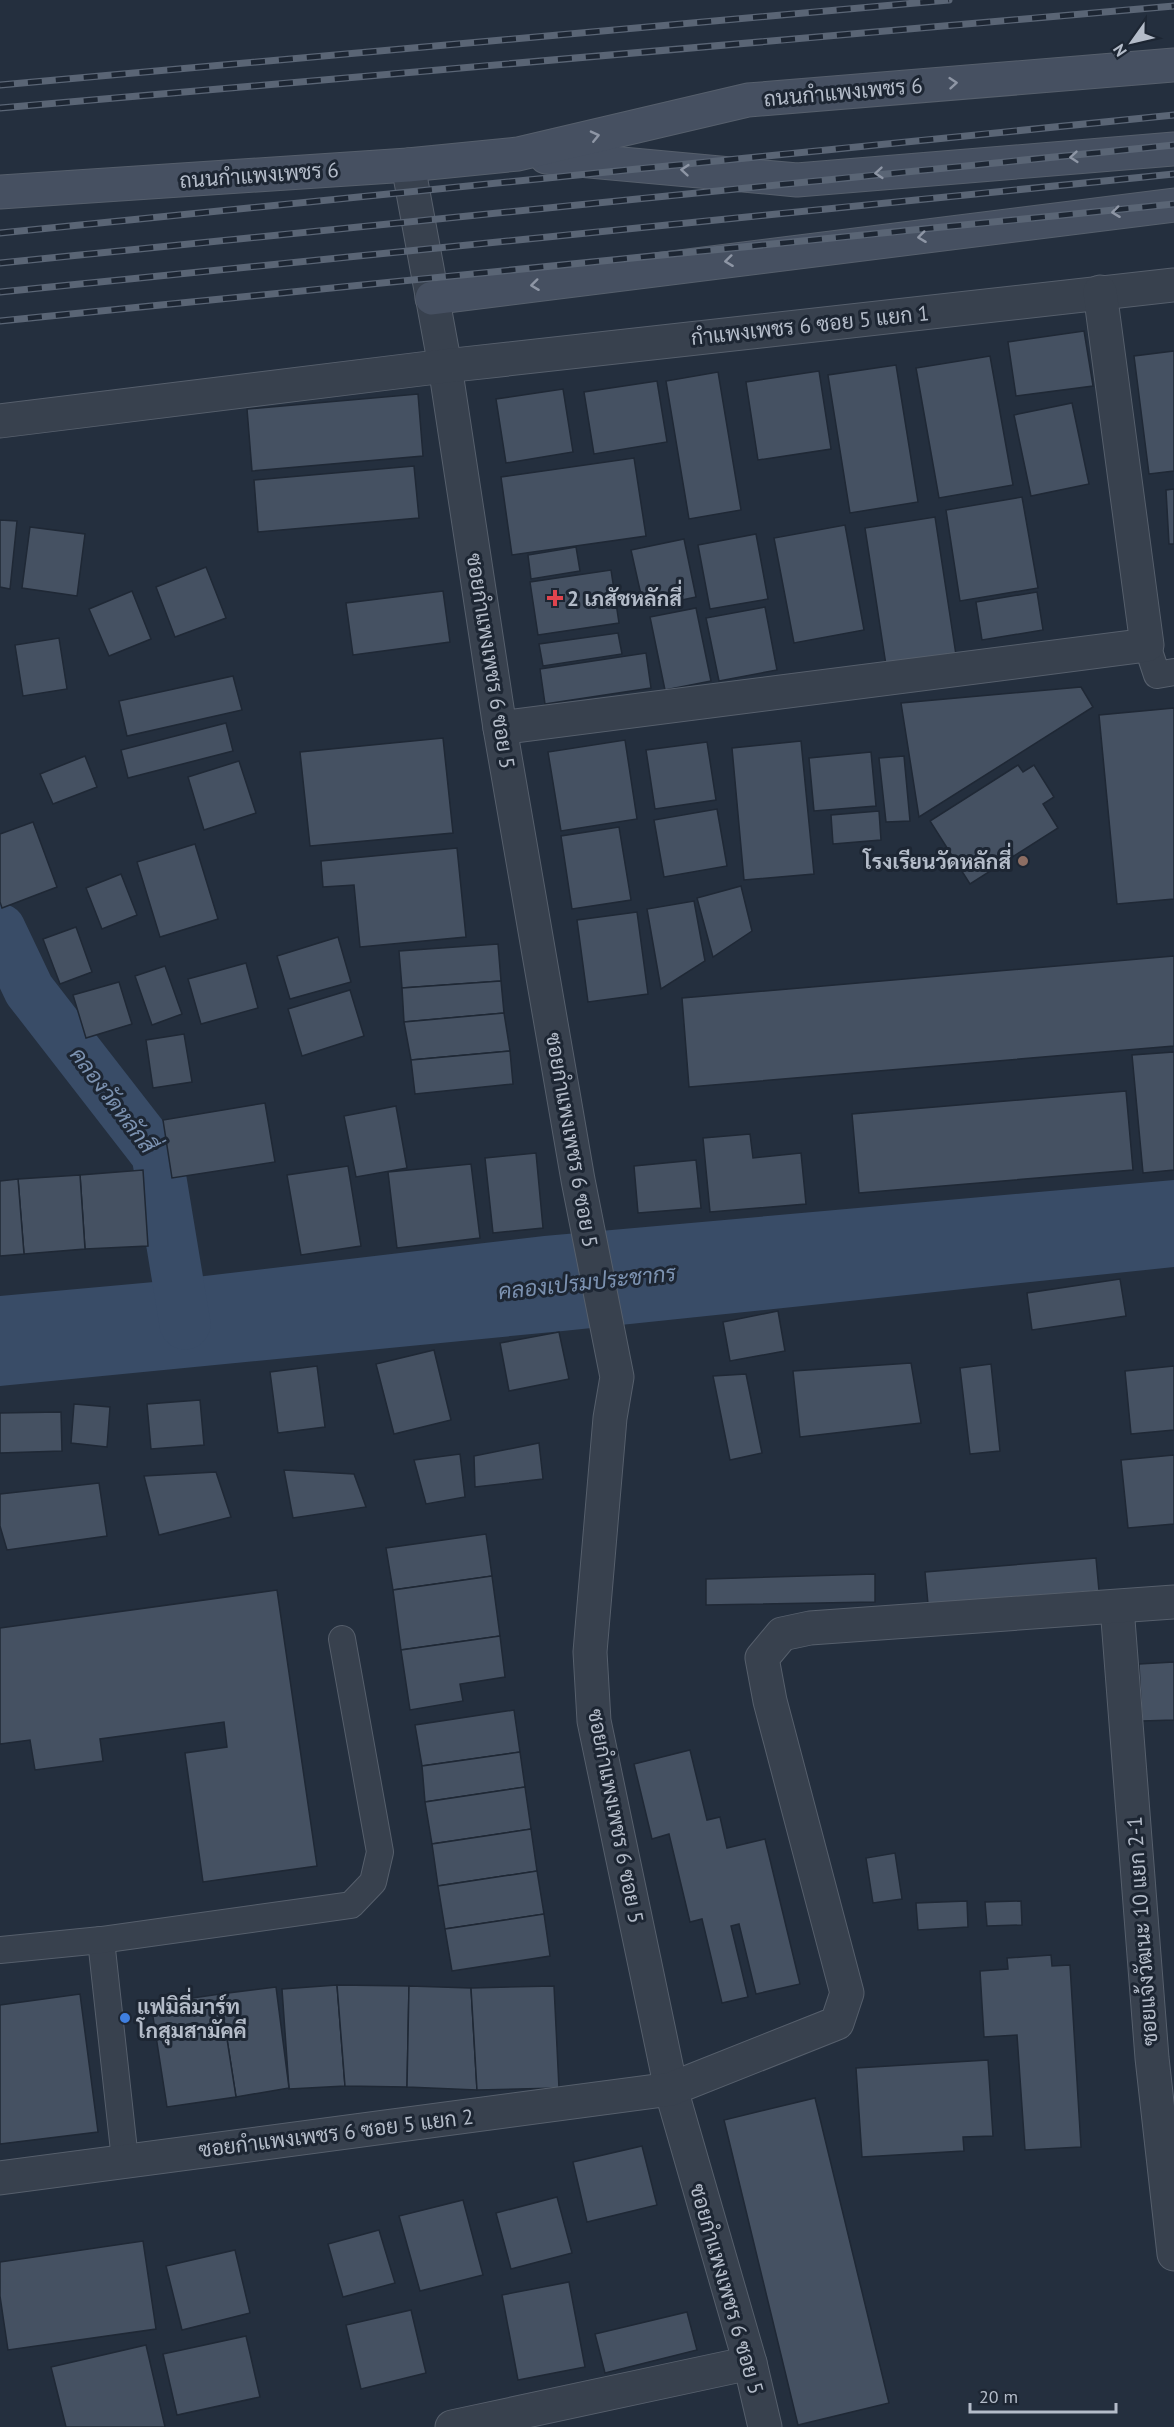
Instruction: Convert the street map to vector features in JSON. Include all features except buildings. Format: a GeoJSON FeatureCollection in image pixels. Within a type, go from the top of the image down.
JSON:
{"type":"FeatureCollection","features":[{"type":"Feature","properties":{"kind":"main road","name":"ถนนกำแพงเพชร 6"},"geometry":{"type":"LineString","coordinates":[[0,192],[408,165],[518,154],[748,100],[1174,65]]}},
{"type":"Feature","properties":{"kind":"main road","name":"ถนนกำแพงเพชร 6"},"geometry":{"type":"LineString","coordinates":[[518,154],[797,180],[1174,149]]}},
{"type":"Feature","properties":{"kind":"main road"},"geometry":{"type":"LineString","coordinates":[[432,298],[1174,205]]}},
{"type":"Feature","properties":{"kind":"street","name":"ซอยกำแพงเพชร 6 ซอย 5"},"geometry":{"type":"LineString","coordinates":[[408,165],[445,366],[500,728],[578,1180],[617,1377],[610,1418],[590,1652],[594,1721],[671,2090],[750,2363],[765,2427]]}},
{"type":"Feature","properties":{"kind":"street","name":"กำแพงเพชร 6 ซอย 5 แยก 1"},"geometry":{"type":"LineString","coordinates":[[0,421],[445,366],[1174,285]]}},
{"type":"Feature","properties":{"kind":"street"},"geometry":{"type":"LineString","coordinates":[[500,728],[1147,645],[1100,292]]}},
{"type":"Feature","properties":{"kind":"street"},"geometry":{"type":"LineString","coordinates":[[1117,1607],[1174,1602]]}},
{"type":"Feature","properties":{"kind":"street","name":"ซอยกำแพงเพชร 6 ซอย 5 แยก 2"},"geometry":{"type":"LineString","coordinates":[[0,2178],[671,2090],[837,2022],[847,1993],[770,1701],[762,1658],[782,1634],[810,1628],[1117,1607]]}},
{"type":"Feature","properties":{"kind":"street","name":"ซอยแจ้งวัฒนะ 10 แยก 2-1"},"geometry":{"type":"LineString","coordinates":[[1117,1607],[1163,2057],[1174,2254]]}},
{"type":"Feature","properties":{"kind":"street"},"geometry":{"type":"LineString","coordinates":[[452,2427],[750,2363]]}},
{"type":"Feature","properties":{"kind":"lane"},"geometry":{"type":"LineString","coordinates":[[1147,645],[1157,675],[1174,672]]}},
{"type":"Feature","properties":{"kind":"lane"},"geometry":{"type":"LineString","coordinates":[[0,1950],[101,1940],[351,1905],[373,1881],[380,1852],[342,1639]]}},
{"type":"Feature","properties":{"kind":"lane"},"geometry":{"type":"LineString","coordinates":[[101,1940],[125,2160]]}},
{"type":"Feature","properties":{"kind":"water","name":"คลองเปรมประชากร"},"geometry":{"type":"Polygon","coordinates":[[[1174,1180],[1174,1267],[563,1331],[0,1386],[0,1296],[154,1282],[544,1236],[1174,1180]]]}},
{"type":"Feature","properties":{"kind":"waterway","name":"คลองวัดหลักสี่"},"geometry":{"type":"LineString","coordinates":[[0,929],[29,990],[157,1155],[185,1324]]}},
{"type":"Feature","properties":{"kind":"railway"},"geometry":{"type":"LineString","coordinates":[[0,85],[949,0]]}},
{"type":"Feature","properties":{"kind":"railway"},"geometry":{"type":"LineString","coordinates":[[0,108],[1174,6]]}},
{"type":"Feature","properties":{"kind":"railway"},"geometry":{"type":"LineString","coordinates":[[0,233],[1174,115]]}},
{"type":"Feature","properties":{"kind":"railway"},"geometry":{"type":"LineString","coordinates":[[0,263],[1174,145]]}},
{"type":"Feature","properties":{"kind":"railway"},"geometry":{"type":"LineString","coordinates":[[0,292],[1174,174]]}},
{"type":"Feature","properties":{"kind":"railway"},"geometry":{"type":"LineString","coordinates":[[0,321],[1174,204]]}},
{"type":"Feature","properties":{"kind":"place","name":"2 เภสัชหลักสี่"},"geometry":{"type":"Point","coordinates":[555,598]}},
{"type":"Feature","properties":{"kind":"place","name":"โรงเรียนวัดหลักสี่"},"geometry":{"type":"Point","coordinates":[1023,861]}},
{"type":"Feature","properties":{"kind":"place","name":"แฟมิลี่มาร์ท โกสุมสามัคคี"},"geometry":{"type":"Point","coordinates":[125,2018]}}]}
